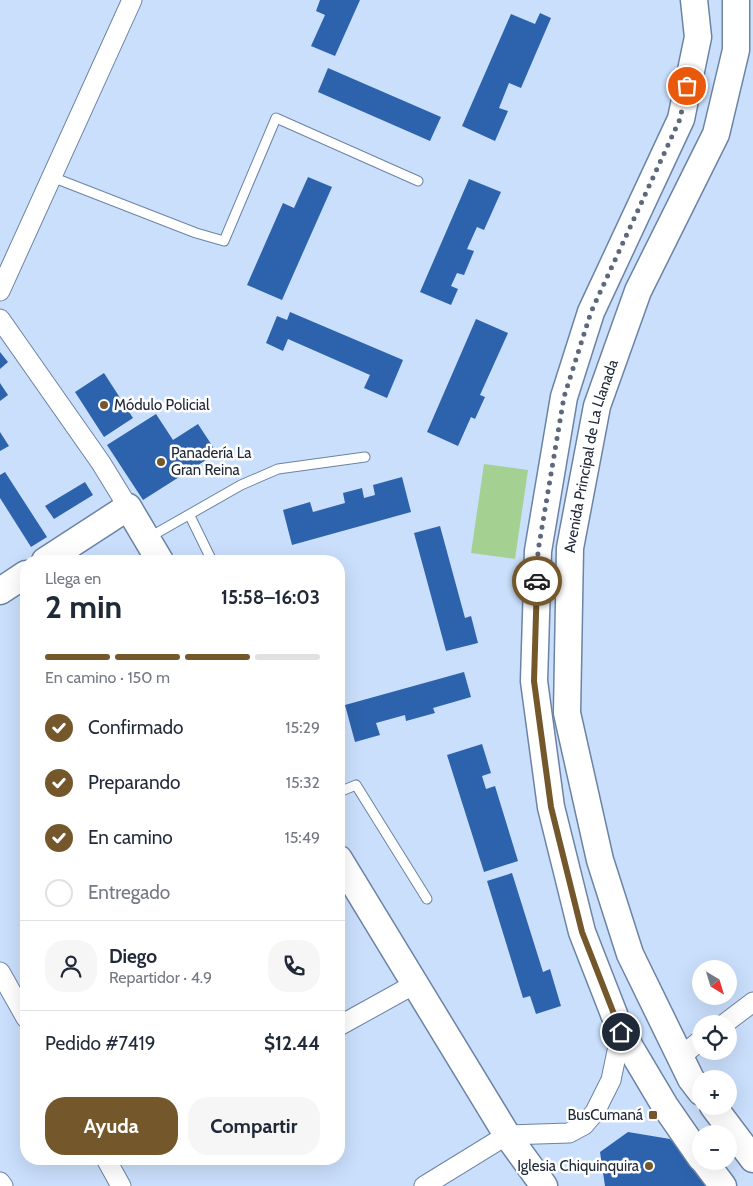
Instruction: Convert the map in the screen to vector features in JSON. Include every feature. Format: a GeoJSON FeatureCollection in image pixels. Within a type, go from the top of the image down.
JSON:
{"type":"FeatureCollection","features":[{"type":"Feature","properties":{"kind":"main road"},"geometry":{"type":"LineString","coordinates":[[692,1145],[665,1106],[621,1032],[582,932],[551,807],[534,681],[538,551],[564,397],[591,312],[680,119],[698,37],[694,0]]}},
{"type":"Feature","properties":{"kind":"main road","name":"Avenida Principal de La Llanada"},"geometry":{"type":"LineString","coordinates":[[692,1080],[630,954],[600,860],[567,713],[570,548],[598,406],[638,291],[716,134],[736,50],[736,0]]}},
{"type":"Feature","properties":{"kind":"main road"},"geometry":{"type":"LineString","coordinates":[[54,555],[128,507],[156,555]]}},
{"type":"Feature","properties":{"kind":"main road"},"geometry":{"type":"LineString","coordinates":[[0,591],[20,578]]}},
{"type":"Feature","properties":{"kind":"main road"},"geometry":{"type":"LineString","coordinates":[[345,869],[413,985],[506,1135],[544,1186]]}},
{"type":"Feature","properties":{"kind":"main road"},"geometry":{"type":"LineString","coordinates":[[720,1115],[753,1159]]}},
{"type":"Feature","properties":{"kind":"main road"},"geometry":{"type":"LineString","coordinates":[[711,1170],[723,1186]]}},
{"type":"Feature","properties":{"kind":"street"},"geometry":{"type":"LineString","coordinates":[[0,291],[132,0]]}},
{"type":"Feature","properties":{"kind":"street"},"geometry":{"type":"LineString","coordinates":[[0,319],[101,463],[128,507]]}},
{"type":"Feature","properties":{"kind":"street"},"geometry":{"type":"LineString","coordinates":[[0,972],[20,1007]]}},
{"type":"Feature","properties":{"kind":"street"},"geometry":{"type":"LineString","coordinates":[[345,1023],[413,985]]}},
{"type":"Feature","properties":{"kind":"street"},"geometry":{"type":"LineString","coordinates":[[736,1015],[753,1002]]}},
{"type":"Feature","properties":{"kind":"street"},"geometry":{"type":"LineString","coordinates":[[424,1186],[506,1135],[568,1133],[584,1124],[596,1112],[611,1080],[621,1032]]}},
{"type":"Feature","properties":{"kind":"street"},"geometry":{"type":"LineString","coordinates":[[680,1056],[692,1047]]}},
{"type":"Feature","properties":{"kind":"street"},"geometry":{"type":"LineString","coordinates":[[109,1165],[121,1186]]}},
{"type":"Feature","properties":{"kind":"street"},"geometry":{"type":"LineString","coordinates":[[0,1182],[2,1186]]}},
{"type":"Feature","properties":{"kind":"lane"},"geometry":{"type":"LineString","coordinates":[[52,177],[196,233],[224,240],[276,118],[418,181]]}},
{"type":"Feature","properties":{"kind":"lane"},"geometry":{"type":"LineString","coordinates":[[146,538],[190,516],[241,486],[278,469],[365,456]]}},
{"type":"Feature","properties":{"kind":"lane"},"geometry":{"type":"LineString","coordinates":[[190,516],[209,555]]}},
{"type":"Feature","properties":{"kind":"lane"},"geometry":{"type":"LineString","coordinates":[[345,790],[356,785],[427,899]]}},
{"type":"Feature","properties":{"kind":"green space"},"geometry":{"type":"Polygon","coordinates":[[[484,464],[528,470],[515,559],[471,553],[484,464]]]}},
{"type":"Feature","properties":{"kind":"building"},"geometry":{"type":"Polygon","coordinates":[[[320,0],[360,0],[335,56],[311,46],[325,15],[316,11],[320,0]]]}},
{"type":"Feature","properties":{"kind":"building"},"geometry":{"type":"Polygon","coordinates":[[[540,13],[551,18],[521,88],[509,83],[499,108],[508,111],[495,141],[462,126],[511,14],[535,24],[540,13]]]}},
{"type":"Feature","properties":{"kind":"building"},"geometry":{"type":"Polygon","coordinates":[[[328,68],[441,117],[430,141],[318,92],[328,68]]]}},
{"type":"Feature","properties":{"kind":"building"},"geometry":{"type":"Polygon","coordinates":[[[308,177],[332,187],[282,300],[247,285],[283,203],[294,208],[308,177]]]}},
{"type":"Feature","properties":{"kind":"building"},"geometry":{"type":"Polygon","coordinates":[[[469,179],[501,192],[484,230],[477,227],[467,249],[474,251],[464,275],[457,273],[451,286],[458,289],[451,305],[420,292],[469,179]]]}},
{"type":"Feature","properties":{"kind":"building"},"geometry":{"type":"Polygon","coordinates":[[[290,312],[403,360],[387,398],[364,388],[370,375],[288,339],[283,351],[266,343],[277,316],[287,320],[290,312]]]}},
{"type":"Feature","properties":{"kind":"building"},"geometry":{"type":"Polygon","coordinates":[[[476,319],[508,333],[480,395],[485,397],[475,419],[471,417],[458,446],[427,432],[476,319]]]}},
{"type":"Feature","properties":{"kind":"building"},"geometry":{"type":"Polygon","coordinates":[[[0,352],[8,362],[0,369],[0,352]]]}},
{"type":"Feature","properties":{"kind":"building","name":"Módulo Policial"},"geometry":{"type":"Polygon","coordinates":[[[104,373],[133,418],[104,437],[75,392],[104,373]]]}},
{"type":"Feature","properties":{"kind":"building"},"geometry":{"type":"Polygon","coordinates":[[[0,383],[8,395],[0,401],[0,383]]]}},
{"type":"Feature","properties":{"kind":"building","name":"Panadería La Gran Reina"},"geometry":{"type":"Polygon","coordinates":[[[156,414],[173,440],[198,424],[217,453],[143,500],[107,445],[156,414]]]}},
{"type":"Feature","properties":{"kind":"building"},"geometry":{"type":"Polygon","coordinates":[[[0,432],[9,446],[0,451],[0,432]]]}},
{"type":"Feature","properties":{"kind":"building"},"geometry":{"type":"Polygon","coordinates":[[[5,472],[47,537],[31,547],[0,498],[0,475],[5,472]]]}},
{"type":"Feature","properties":{"kind":"building"},"geometry":{"type":"Polygon","coordinates":[[[402,477],[411,512],[292,545],[283,510],[310,502],[313,512],[345,503],[343,493],[362,488],[364,498],[375,495],[373,485],[402,477]]]}},
{"type":"Feature","properties":{"kind":"building"},"geometry":{"type":"Polygon","coordinates":[[[85,482],[93,495],[54,519],[45,506],[85,482]]]}},
{"type":"Feature","properties":{"kind":"building"},"geometry":{"type":"Polygon","coordinates":[[[440,526],[465,618],[471,616],[478,643],[446,651],[414,533],[440,526]]]}},
{"type":"Feature","properties":{"kind":"building"},"geometry":{"type":"Polygon","coordinates":[[[464,672],[471,697],[433,708],[435,713],[406,721],[405,715],[376,723],[380,735],[355,742],[345,705],[464,672]]]}},
{"type":"Feature","properties":{"kind":"building"},"geometry":{"type":"Polygon","coordinates":[[[482,744],[491,773],[482,776],[486,789],[495,786],[518,861],[484,872],[447,755],[482,744]]]}},
{"type":"Feature","properties":{"kind":"building"},"geometry":{"type":"Polygon","coordinates":[[[512,873],[543,972],[550,969],[561,1006],[536,1014],[530,996],[523,998],[487,881],[512,873]]]}},
{"type":"Feature","properties":{"kind":"building","name":"Iglesia Chiquinquira"},"geometry":{"type":"Polygon","coordinates":[[[628,1132],[670,1139],[692,1162],[692,1170],[699,1170],[708,1179],[707,1186],[605,1186],[600,1152],[628,1132]]]}},
{"type":"Feature","properties":{"kind":"way so far"},"geometry":{"type":"LineString","coordinates":[[537,581],[538,551],[564,397],[591,312],[680,119],[687,86]]}},
{"type":"Feature","properties":{"kind":"place","name":"Módulo Policial"},"geometry":{"type":"Point","coordinates":[104,405]}},
{"type":"Feature","properties":{"kind":"place","name":"Panadería La Gran Reina"},"geometry":{"type":"Point","coordinates":[161,462]}},
{"type":"Feature","properties":{"kind":"place","name":"BusCumaná"},"geometry":{"type":"Point","coordinates":[653,1115]}},
{"type":"Feature","properties":{"kind":"place","name":"Iglesia Chiquinquira"},"geometry":{"type":"Point","coordinates":[649,1166]}},
{"type":"Feature","properties":{"kind":"route"},"geometry":{"type":"LineString","coordinates":[[537,581],[534,681],[551,807],[582,932],[621,1032]]}}]}
